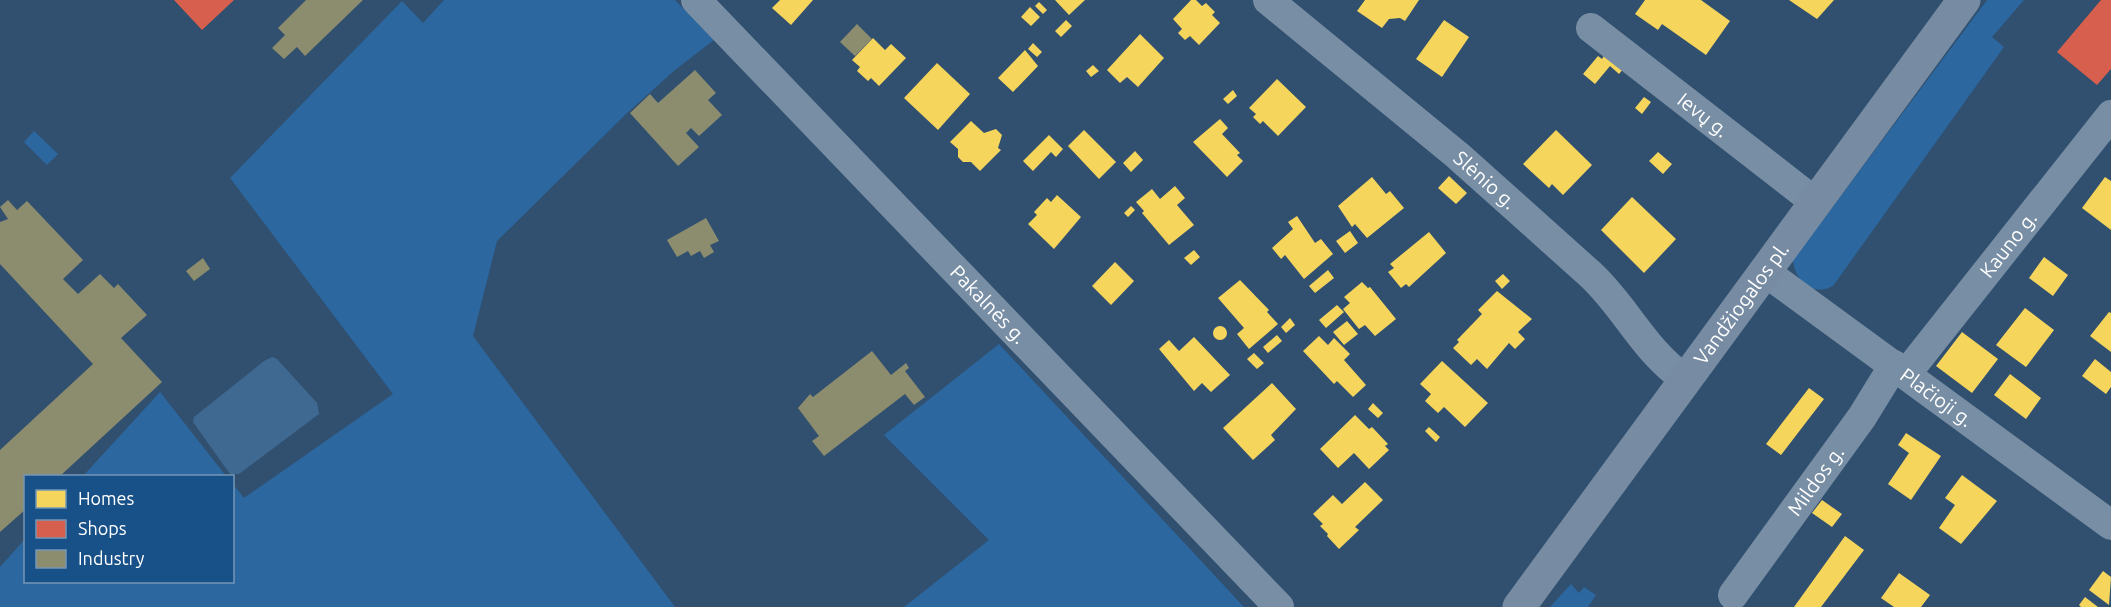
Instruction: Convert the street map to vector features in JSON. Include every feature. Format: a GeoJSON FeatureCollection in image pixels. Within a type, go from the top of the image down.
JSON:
{"type":"FeatureCollection","features":[{"type":"Feature","properties":{"kind":"main road","name":"Vandžiogalos pl."},"geometry":{"type":"LineString","coordinates":[[1519,607],[1964,0]]}},
{"type":"Feature","properties":{"kind":"street","name":"Pakalnės g."},"geometry":{"type":"LineString","coordinates":[[696,0],[1279,607]]}},
{"type":"Feature","properties":{"kind":"street","name":"Slėnio g."},"geometry":{"type":"LineString","coordinates":[[1268,0],[1457,155],[1595,278],[1658,359],[1684,379]]}},
{"type":"Feature","properties":{"kind":"street","name":"Ievų g."},"geometry":{"type":"LineString","coordinates":[[1592,28],[1815,202]]}},
{"type":"Feature","properties":{"kind":"street","name":"Kauno g."},"geometry":{"type":"LineString","coordinates":[[1900,369],[2111,115]]}},
{"type":"Feature","properties":{"kind":"street","name":"Plačioji g."},"geometry":{"type":"LineString","coordinates":[[1764,271],[2111,525]]}},
{"type":"Feature","properties":{"kind":"street","name":"Mildos g."},"geometry":{"type":"LineString","coordinates":[[1733,595],[1900,369]]}},
{"type":"Feature","properties":{"kind":"shaded area"},"geometry":{"type":"Polygon","coordinates":[[[444,0],[675,0],[714,40],[675,70],[626,114],[497,241],[473,336],[675,607],[0,607],[0,567],[24,540],[24,583],[234,583],[234,485],[244,498],[393,394],[230,178],[402,1],[423,23],[444,0]]]}},
{"type":"Feature","properties":{"kind":"shaded area"},"geometry":{"type":"Polygon","coordinates":[[[1987,0],[2024,0],[1992,37],[2004,47],[1833,286],[1819,290],[1806,285],[1797,274],[1793,260],[1987,0]]]}},
{"type":"Feature","properties":{"kind":"shaded area"},"geometry":{"type":"Polygon","coordinates":[[[34,131],[58,154],[47,165],[24,142],[34,131]]]}},
{"type":"Feature","properties":{"kind":"shaded area"},"geometry":{"type":"Polygon","coordinates":[[[999,344],[1244,607],[904,607],[989,540],[884,435],[999,344]]]}},
{"type":"Feature","properties":{"kind":"shaded area"},"geometry":{"type":"Polygon","coordinates":[[[272,357],[277,359],[317,403],[319,414],[239,474],[230,474],[193,422],[194,417],[272,357]]]}},
{"type":"Feature","properties":{"kind":"shaded area"},"geometry":{"type":"Polygon","coordinates":[[[160,392],[225,475],[84,475],[160,392]]]}},
{"type":"Feature","properties":{"kind":"shaded area"},"geometry":{"type":"Polygon","coordinates":[[[1571,584],[1579,593],[1584,587],[1596,595],[1588,607],[1550,607],[1571,584]]]}},
{"type":"Feature","properties":{"kind":"building: Homes"},"geometry":{"type":"Polygon","coordinates":[[[780,0],[813,0],[791,25],[772,8],[780,0]]]}},
{"type":"Feature","properties":{"kind":"building: Homes"},"geometry":{"type":"Polygon","coordinates":[[[1055,0],[1085,0],[1069,15],[1055,0]]]}},
{"type":"Feature","properties":{"kind":"building: Homes"},"geometry":{"type":"Polygon","coordinates":[[[1191,0],[1196,0],[1202,6],[1206,3],[1215,12],[1212,15],[1220,23],[1199,45],[1190,36],[1185,40],[1178,33],[1182,29],[1173,19],[1191,0]]]}},
{"type":"Feature","properties":{"kind":"building: Homes"},"geometry":{"type":"Polygon","coordinates":[[[1365,0],[1419,0],[1405,21],[1400,18],[1389,19],[1382,28],[1357,11],[1365,0]]]}},
{"type":"Feature","properties":{"kind":"building: Homes"},"geometry":{"type":"Polygon","coordinates":[[[1645,0],[1701,0],[1730,21],[1706,55],[1662,24],[1658,30],[1635,14],[1645,0]]]}},
{"type":"Feature","properties":{"kind":"building: Homes"},"geometry":{"type":"Polygon","coordinates":[[[1789,0],[1834,0],[1817,19],[1789,0]]]}},
{"type":"Feature","properties":{"kind":"building: Homes"},"geometry":{"type":"Polygon","coordinates":[[[1039,2],[1047,10],[1043,14],[1035,6],[1039,2]]]}},
{"type":"Feature","properties":{"kind":"building: Homes"},"geometry":{"type":"Polygon","coordinates":[[[1030,7],[1040,17],[1031,26],[1021,17],[1030,7]]]}},
{"type":"Feature","properties":{"kind":"building: Homes"},"geometry":{"type":"Polygon","coordinates":[[[1066,20],[1072,26],[1061,37],[1055,31],[1066,20]]]}},
{"type":"Feature","properties":{"kind":"building: Homes"},"geometry":{"type":"Polygon","coordinates":[[[1444,20],[1469,37],[1442,77],[1416,59],[1444,20]]]}},
{"type":"Feature","properties":{"kind":"building: Homes"},"geometry":{"type":"Polygon","coordinates":[[[1140,34],[1164,58],[1138,87],[1127,77],[1120,83],[1107,70],[1140,34]]]}},
{"type":"Feature","properties":{"kind":"building: Homes"},"geometry":{"type":"Polygon","coordinates":[[[873,38],[885,50],[891,44],[906,58],[879,86],[871,78],[868,81],[857,71],[860,67],[852,60],[873,38]]]}},
{"type":"Feature","properties":{"kind":"building: Homes"},"geometry":{"type":"Polygon","coordinates":[[[1033,43],[1042,52],[1037,57],[1028,49],[1033,43]]]}},
{"type":"Feature","properties":{"kind":"building: Homes"},"geometry":{"type":"Polygon","coordinates":[[[1025,50],[1038,66],[1013,92],[998,78],[1025,50]]]}},
{"type":"Feature","properties":{"kind":"building: Homes"},"geometry":{"type":"Polygon","coordinates":[[[1605,54],[1623,69],[1619,74],[1610,66],[1595,84],[1583,74],[1598,56],[1602,59],[1605,54]]]}},
{"type":"Feature","properties":{"kind":"building: Homes"},"geometry":{"type":"Polygon","coordinates":[[[937,63],[970,94],[938,130],[904,98],[937,63]]]}},
{"type":"Feature","properties":{"kind":"building: Homes"},"geometry":{"type":"Polygon","coordinates":[[[1093,65],[1099,71],[1091,77],[1086,71],[1093,65]]]}},
{"type":"Feature","properties":{"kind":"building: Homes"},"geometry":{"type":"Polygon","coordinates":[[[1277,79],[1306,107],[1278,136],[1263,121],[1260,124],[1253,117],[1256,114],[1249,108],[1277,79]]]}},
{"type":"Feature","properties":{"kind":"building: Homes"},"geometry":{"type":"Polygon","coordinates":[[[1233,90],[1237,96],[1228,104],[1223,99],[1233,90]]]}},
{"type":"Feature","properties":{"kind":"building: Homes"},"geometry":{"type":"Polygon","coordinates":[[[1644,97],[1651,102],[1642,114],[1635,108],[1644,97]]]}},
{"type":"Feature","properties":{"kind":"building: Homes"},"geometry":{"type":"Polygon","coordinates":[[[1220,119],[1228,128],[1222,134],[1240,153],[1237,155],[1243,161],[1227,177],[1193,142],[1220,119]]]}},
{"type":"Feature","properties":{"kind":"building: Homes"},"geometry":{"type":"Polygon","coordinates":[[[971,121],[984,133],[996,129],[1002,135],[998,148],[1001,150],[980,171],[971,162],[963,162],[958,157],[958,149],[950,142],[971,121]]]}},
{"type":"Feature","properties":{"kind":"building: Homes"},"geometry":{"type":"Polygon","coordinates":[[[1084,130],[1116,162],[1099,179],[1068,146],[1084,130]]]}},
{"type":"Feature","properties":{"kind":"building: Homes"},"geometry":{"type":"Polygon","coordinates":[[[1556,130],[1592,165],[1563,195],[1552,184],[1549,188],[1523,164],[1556,130]]]}},
{"type":"Feature","properties":{"kind":"building: Homes"},"geometry":{"type":"Polygon","coordinates":[[[1049,135],[1063,149],[1056,157],[1051,152],[1033,171],[1023,161],[1049,135]]]}},
{"type":"Feature","properties":{"kind":"building: Homes"},"geometry":{"type":"Polygon","coordinates":[[[1135,151],[1143,160],[1131,172],[1123,163],[1135,151]]]}},
{"type":"Feature","properties":{"kind":"building: Homes"},"geometry":{"type":"Polygon","coordinates":[[[1658,152],[1672,164],[1663,174],[1649,161],[1658,152]]]}},
{"type":"Feature","properties":{"kind":"building: Homes"},"geometry":{"type":"Polygon","coordinates":[[[1449,176],[1467,193],[1456,204],[1438,188],[1449,176]]]}},
{"type":"Feature","properties":{"kind":"building: Homes"},"geometry":{"type":"Polygon","coordinates":[[[1372,177],[1386,194],[1390,191],[1404,208],[1367,238],[1355,224],[1352,227],[1338,206],[1372,177]]]}},
{"type":"Feature","properties":{"kind":"building: Homes"},"geometry":{"type":"Polygon","coordinates":[[[2105,177],[2111,181],[2111,230],[2082,208],[2105,177]]]}},
{"type":"Feature","properties":{"kind":"building: Homes"},"geometry":{"type":"Polygon","coordinates":[[[1175,186],[1185,198],[1177,205],[1194,225],[1169,245],[1142,213],[1144,211],[1136,202],[1152,189],[1160,199],[1175,186]]]}},
{"type":"Feature","properties":{"kind":"building: Homes"},"geometry":{"type":"Polygon","coordinates":[[[1057,195],[1081,217],[1054,249],[1028,224],[1037,215],[1034,212],[1047,198],[1051,202],[1057,195]]]}},
{"type":"Feature","properties":{"kind":"building: Homes"},"geometry":{"type":"Polygon","coordinates":[[[1632,197],[1676,239],[1644,273],[1601,230],[1632,197]]]}},
{"type":"Feature","properties":{"kind":"building: Homes"},"geometry":{"type":"Polygon","coordinates":[[[1131,206],[1135,210],[1128,217],[1124,213],[1131,206]]]}},
{"type":"Feature","properties":{"kind":"building: Homes"},"geometry":{"type":"Polygon","coordinates":[[[1297,216],[1315,243],[1321,239],[1333,254],[1304,279],[1285,255],[1281,259],[1272,248],[1293,229],[1288,222],[1297,216]]]}},
{"type":"Feature","properties":{"kind":"building: Homes"},"geometry":{"type":"Polygon","coordinates":[[[1350,231],[1358,243],[1345,253],[1336,241],[1350,231]]]}},
{"type":"Feature","properties":{"kind":"building: Homes"},"geometry":{"type":"Polygon","coordinates":[[[1429,232],[1446,253],[1409,287],[1406,284],[1401,288],[1388,272],[1394,268],[1390,264],[1429,232]]]}},
{"type":"Feature","properties":{"kind":"building: Homes"},"geometry":{"type":"Polygon","coordinates":[[[1194,250],[1200,257],[1191,265],[1184,258],[1194,250]]]}},
{"type":"Feature","properties":{"kind":"building: Homes"},"geometry":{"type":"Polygon","coordinates":[[[2044,257],[2068,275],[2053,296],[2029,278],[2044,257]]]}},
{"type":"Feature","properties":{"kind":"building: Homes"},"geometry":{"type":"Polygon","coordinates":[[[1115,262],[1134,281],[1111,305],[1092,286],[1115,262]]]}},
{"type":"Feature","properties":{"kind":"building: Homes"},"geometry":{"type":"Polygon","coordinates":[[[1328,270],[1334,278],[1315,293],[1309,286],[1328,270]]]}},
{"type":"Feature","properties":{"kind":"building: Homes"},"geometry":{"type":"Polygon","coordinates":[[[1503,274],[1510,281],[1502,289],[1495,281],[1503,274]]]}},
{"type":"Feature","properties":{"kind":"building: Homes"},"geometry":{"type":"Polygon","coordinates":[[[1240,280],[1269,310],[1267,312],[1278,324],[1249,349],[1237,334],[1244,328],[1218,298],[1240,280]]]}},
{"type":"Feature","properties":{"kind":"building: Homes"},"geometry":{"type":"Polygon","coordinates":[[[1362,282],[1368,288],[1370,287],[1396,319],[1375,336],[1365,325],[1359,329],[1343,309],[1350,303],[1344,297],[1362,282]]]}},
{"type":"Feature","properties":{"kind":"building: Homes"},"geometry":{"type":"Polygon","coordinates":[[[1497,291],[1532,319],[1518,332],[1525,339],[1515,349],[1509,343],[1487,369],[1477,359],[1471,365],[1453,348],[1459,342],[1457,340],[1482,314],[1478,310],[1497,291]]]}},
{"type":"Feature","properties":{"kind":"building: Homes"},"geometry":{"type":"Polygon","coordinates":[[[1337,305],[1344,312],[1326,328],[1319,320],[1337,305]]]}},
{"type":"Feature","properties":{"kind":"building: Homes"},"geometry":{"type":"Polygon","coordinates":[[[2025,308],[2054,330],[2026,367],[1996,345],[2025,308]]]}},
{"type":"Feature","properties":{"kind":"building: Homes"},"geometry":{"type":"Polygon","coordinates":[[[2109,312],[2111,313],[2111,352],[2090,336],[2109,312]]]}},
{"type":"Feature","properties":{"kind":"building: Homes"},"geometry":{"type":"Polygon","coordinates":[[[1290,318],[1295,325],[1286,333],[1281,327],[1290,318]]]}},
{"type":"Feature","properties":{"kind":"building: Homes"},"geometry":{"type":"Polygon","coordinates":[[[1347,321],[1358,334],[1344,345],[1333,332],[1347,321]]]}},
{"type":"Feature","properties":{"kind":"building: Homes"},"geometry":{"type":"Polygon","coordinates":[[[1220,326],[1225,328],[1227,333],[1225,338],[1220,340],[1215,338],[1213,333],[1215,328],[1220,326]]]}},
{"type":"Feature","properties":{"kind":"building: Homes"},"geometry":{"type":"Polygon","coordinates":[[[1962,332],[1998,359],[1972,393],[1936,366],[1962,332]]]}},
{"type":"Feature","properties":{"kind":"building: Homes"},"geometry":{"type":"Polygon","coordinates":[[[1277,335],[1282,341],[1268,353],[1263,347],[1277,335]]]}},
{"type":"Feature","properties":{"kind":"building: Homes"},"geometry":{"type":"Polygon","coordinates":[[[1319,336],[1328,345],[1334,338],[1350,354],[1344,360],[1366,385],[1353,397],[1337,381],[1334,384],[1303,351],[1319,336]]]}},
{"type":"Feature","properties":{"kind":"building: Homes"},"geometry":{"type":"Polygon","coordinates":[[[1194,337],[1230,375],[1211,392],[1202,383],[1194,391],[1159,349],[1169,340],[1179,351],[1194,337]]]}},
{"type":"Feature","properties":{"kind":"building: Homes"},"geometry":{"type":"Polygon","coordinates":[[[1254,353],[1264,363],[1257,369],[1247,359],[1254,353]]]}},
{"type":"Feature","properties":{"kind":"building: Homes"},"geometry":{"type":"Polygon","coordinates":[[[2095,359],[2111,372],[2111,387],[2106,394],[2082,376],[2095,359]]]}},
{"type":"Feature","properties":{"kind":"building: Homes"},"geometry":{"type":"Polygon","coordinates":[[[1442,361],[1488,403],[1465,427],[1444,407],[1438,413],[1425,401],[1431,394],[1420,384],[1442,361]]]}},
{"type":"Feature","properties":{"kind":"building: Homes"},"geometry":{"type":"Polygon","coordinates":[[[2010,374],[2041,398],[2026,419],[1994,395],[2010,374]]]}},
{"type":"Feature","properties":{"kind":"building: Homes"},"geometry":{"type":"Polygon","coordinates":[[[1272,383],[1296,409],[1271,435],[1275,440],[1253,460],[1223,428],[1272,383]]]}},
{"type":"Feature","properties":{"kind":"building: Homes"},"geometry":{"type":"Polygon","coordinates":[[[1809,388],[1824,399],[1781,455],[1766,444],[1809,388]]]}},
{"type":"Feature","properties":{"kind":"building: Homes"},"geometry":{"type":"Polygon","coordinates":[[[1373,403],[1383,413],[1378,418],[1368,409],[1373,403]]]}},
{"type":"Feature","properties":{"kind":"building: Homes"},"geometry":{"type":"Polygon","coordinates":[[[1355,415],[1369,429],[1372,427],[1388,444],[1385,446],[1389,450],[1369,469],[1354,453],[1338,468],[1320,449],[1355,415]]]}},
{"type":"Feature","properties":{"kind":"building: Homes"},"geometry":{"type":"Polygon","coordinates":[[[1429,427],[1440,437],[1436,442],[1425,431],[1429,427]]]}},
{"type":"Feature","properties":{"kind":"building: Homes"},"geometry":{"type":"Polygon","coordinates":[[[1906,433],[1941,456],[1911,500],[1888,484],[1909,453],[1898,445],[1906,433]]]}},
{"type":"Feature","properties":{"kind":"building: Homes"},"geometry":{"type":"Polygon","coordinates":[[[1962,475],[1997,501],[1961,544],[1939,528],[1955,505],[1945,498],[1962,475]]]}},
{"type":"Feature","properties":{"kind":"building: Homes"},"geometry":{"type":"Polygon","coordinates":[[[1365,482],[1383,500],[1355,527],[1359,530],[1339,549],[1320,526],[1323,524],[1313,514],[1333,495],[1342,504],[1365,482]]]}},
{"type":"Feature","properties":{"kind":"building: Homes"},"geometry":{"type":"Polygon","coordinates":[[[1822,500],[1842,514],[1832,527],[1812,513],[1822,500]]]}},
{"type":"Feature","properties":{"kind":"building: Homes"},"geometry":{"type":"Polygon","coordinates":[[[1845,536],[1864,550],[1821,607],[1794,607],[1845,536]]]}},
{"type":"Feature","properties":{"kind":"building: Homes"},"geometry":{"type":"Polygon","coordinates":[[[2103,571],[2111,577],[2109,605],[2089,590],[2103,571]]]}},
{"type":"Feature","properties":{"kind":"building: Homes"},"geometry":{"type":"Polygon","coordinates":[[[1899,573],[1930,595],[1921,607],[1894,607],[1881,598],[1899,573]]]}},
{"type":"Feature","properties":{"kind":"building: Homes"},"geometry":{"type":"Polygon","coordinates":[[[2085,597],[2098,607],[2081,607],[2079,605],[2085,597]]]}},
{"type":"Feature","properties":{"kind":"building: Shops"},"geometry":{"type":"Polygon","coordinates":[[[174,0],[234,0],[202,30],[174,0]]]}},
{"type":"Feature","properties":{"kind":"building: Shops"},"geometry":{"type":"Polygon","coordinates":[[[2101,0],[2111,0],[2111,69],[2097,85],[2057,52],[2101,0]]]}},
{"type":"Feature","properties":{"kind":"building: Industry"},"geometry":{"type":"Polygon","coordinates":[[[306,0],[363,0],[305,56],[297,47],[284,59],[272,48],[285,35],[278,28],[306,0]]]}},
{"type":"Feature","properties":{"kind":"building: Industry"},"geometry":{"type":"Polygon","coordinates":[[[857,24],[872,39],[855,56],[840,42],[857,24]]]}},
{"type":"Feature","properties":{"kind":"building: Industry"},"geometry":{"type":"Polygon","coordinates":[[[695,70],[716,93],[708,100],[722,115],[699,136],[691,128],[686,133],[699,147],[678,166],[630,113],[650,94],[658,103],[695,70]]]}},
{"type":"Feature","properties":{"kind":"building: Industry"},"geometry":{"type":"Polygon","coordinates":[[[8,200],[17,210],[27,201],[83,260],[63,279],[78,294],[100,274],[114,288],[118,284],[147,315],[121,338],[162,382],[61,475],[24,475],[24,511],[0,532],[0,450],[93,364],[0,264],[0,222],[8,219],[0,207],[8,200]]]}},
{"type":"Feature","properties":{"kind":"building: Industry"},"geometry":{"type":"Polygon","coordinates":[[[706,218],[719,241],[710,245],[714,252],[704,258],[700,251],[691,256],[688,251],[677,257],[667,240],[706,218]]]}},
{"type":"Feature","properties":{"kind":"building: Industry"},"geometry":{"type":"Polygon","coordinates":[[[203,258],[210,269],[194,281],[186,271],[203,258]]]}},
{"type":"Feature","properties":{"kind":"building: Industry"},"geometry":{"type":"Polygon","coordinates":[[[872,351],[891,375],[906,363],[909,368],[905,371],[925,397],[914,405],[905,394],[824,456],[812,441],[819,436],[798,408],[810,394],[813,397],[872,351]]]}}]}
